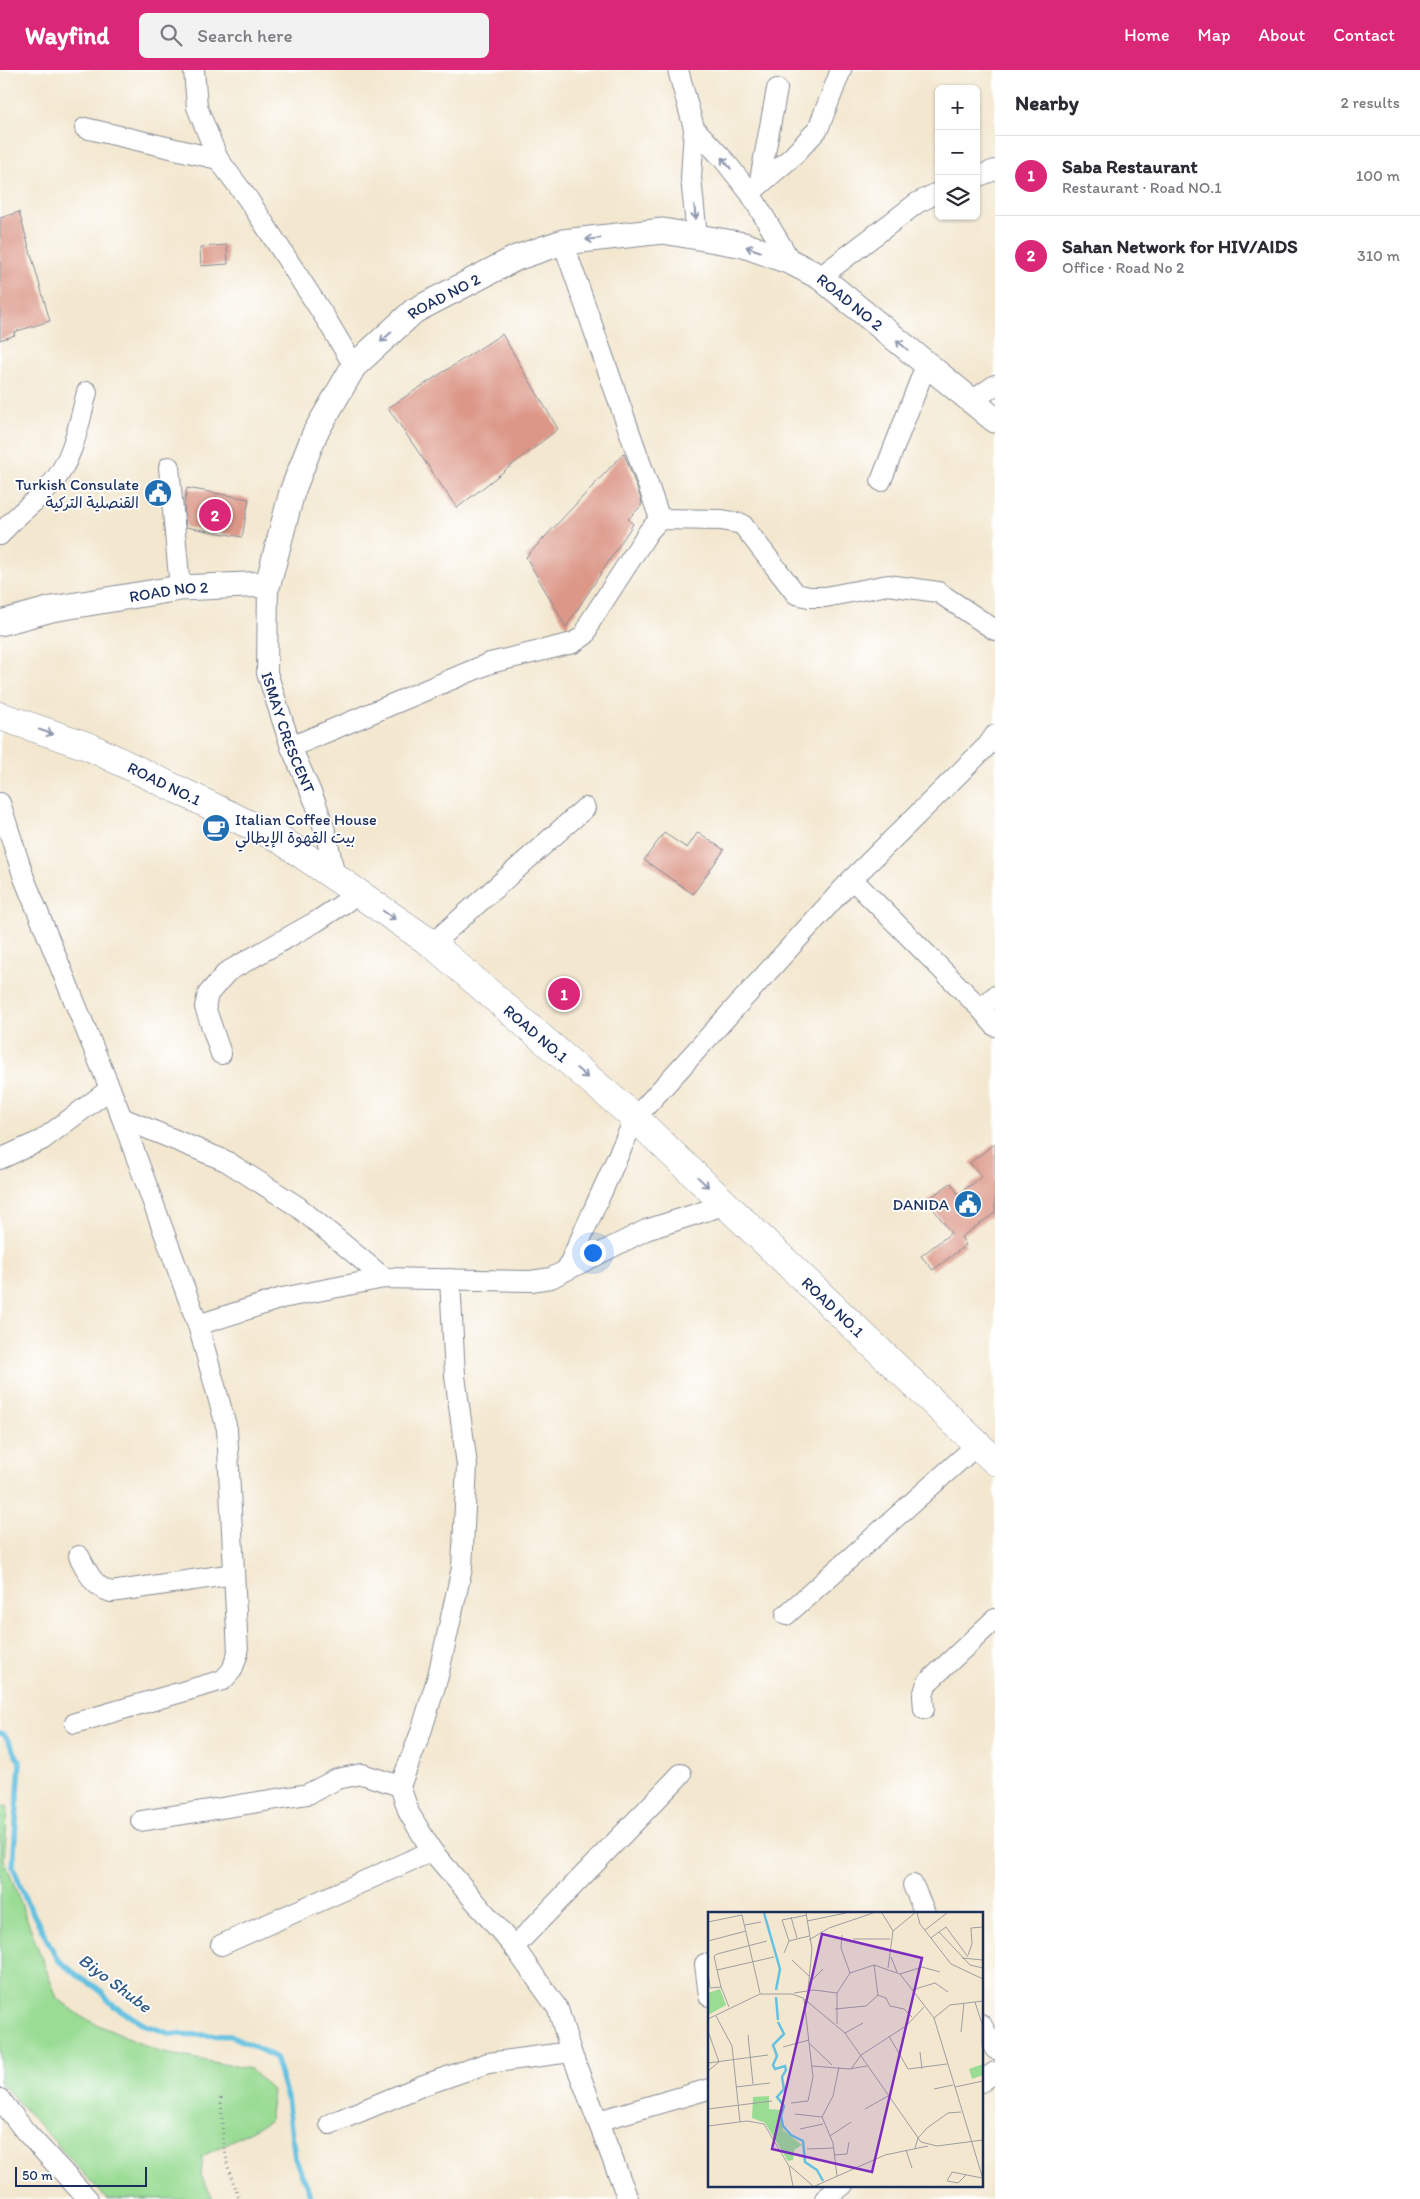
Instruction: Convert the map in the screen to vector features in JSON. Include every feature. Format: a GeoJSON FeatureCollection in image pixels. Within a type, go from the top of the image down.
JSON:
{"type":"FeatureCollection","features":[{"type":"Feature","properties":{"kind":"highway","name":"ROAD NO.1"},"geometry":{"type":"LineString","coordinates":[[0,716],[90,747],[282,840],[432,944],[635,1118],[986,1453]]}},
{"type":"Feature","properties":{"kind":"main road","name":"ROAD NO 2"},"geometry":{"type":"LineString","coordinates":[[0,622],[52,608],[180,588],[268,584],[292,492],[315,433],[354,366],[414,311],[516,258],[563,242],[663,231],[744,245],[791,262],[820,276],[995,420]]}},
{"type":"Feature","properties":{"kind":"street"},"geometry":{"type":"LineString","coordinates":[[194,70],[197,107],[218,159],[248,199],[328,322],[354,366]]}},
{"type":"Feature","properties":{"kind":"street"},"geometry":{"type":"LineString","coordinates":[[678,70],[694,128],[691,178],[697,237]]}},
{"type":"Feature","properties":{"kind":"street"},"geometry":{"type":"LineString","coordinates":[[755,189],[792,157],[818,129],[841,70]]}},
{"type":"Feature","properties":{"kind":"street"},"geometry":{"type":"LineString","coordinates":[[755,189],[777,88]]}},
{"type":"Feature","properties":{"kind":"street"},"geometry":{"type":"LineString","coordinates":[[85,128],[218,159]]}},
{"type":"Feature","properties":{"kind":"street"},"geometry":{"type":"LineString","coordinates":[[694,128],[755,189],[791,262]]}},
{"type":"Feature","properties":{"kind":"street"},"geometry":{"type":"LineString","coordinates":[[980,176],[995,170]]}},
{"type":"Feature","properties":{"kind":"street"},"geometry":{"type":"LineString","coordinates":[[820,276],[917,203],[935,194]]}},
{"type":"Feature","properties":{"kind":"street"},"geometry":{"type":"LineString","coordinates":[[563,242],[660,519]]}},
{"type":"Feature","properties":{"kind":"street"},"geometry":{"type":"LineString","coordinates":[[881,481],[926,365]]}},
{"type":"Feature","properties":{"kind":"street"},"geometry":{"type":"LineString","coordinates":[[972,401],[995,385]]}},
{"type":"Feature","properties":{"kind":"street"},"geometry":{"type":"LineString","coordinates":[[0,535],[14,518],[51,485],[73,449],[87,392]]}},
{"type":"Feature","properties":{"kind":"street"},"geometry":{"type":"LineString","coordinates":[[169,467],[180,588]]}},
{"type":"Feature","properties":{"kind":"street"},"geometry":{"type":"LineString","coordinates":[[660,519],[722,520],[742,524],[796,594],[809,597],[825,597],[888,586],[938,592],[995,630]]}},
{"type":"Feature","properties":{"kind":"street"},"geometry":{"type":"LineString","coordinates":[[291,747],[490,663],[573,643],[585,635],[590,622],[649,532],[660,519]]}},
{"type":"Feature","properties":{"kind":"street","name":"ISMAY CRESCENT"},"geometry":{"type":"LineString","coordinates":[[268,584],[267,673],[291,747],[316,804],[326,834],[335,877]]}},
{"type":"Feature","properties":{"kind":"street"},"geometry":{"type":"LineString","coordinates":[[567,1269],[635,1118],[852,878],[988,745],[995,735]]}},
{"type":"Feature","properties":{"kind":"street"},"geometry":{"type":"LineString","coordinates":[[0,803],[24,878],[122,1118],[198,1324],[227,1429],[238,1653],[232,1670],[222,1680],[75,1723]]}},
{"type":"Feature","properties":{"kind":"street"},"geometry":{"type":"LineString","coordinates":[[432,944],[585,808]]}},
{"type":"Feature","properties":{"kind":"street"},"geometry":{"type":"LineString","coordinates":[[852,878],[988,1002],[995,1026]]}},
{"type":"Feature","properties":{"kind":"street"},"geometry":{"type":"LineString","coordinates":[[221,1054],[205,1007],[208,994],[227,972],[318,921],[358,894]]}},
{"type":"Feature","properties":{"kind":"street"},"geometry":{"type":"LineString","coordinates":[[0,1159],[42,1140],[110,1089]]}},
{"type":"Feature","properties":{"kind":"street"},"geometry":{"type":"LineString","coordinates":[[122,1118],[226,1161],[297,1206],[384,1278]]}},
{"type":"Feature","properties":{"kind":"street"},"geometry":{"type":"LineString","coordinates":[[198,1324],[282,1298],[384,1278],[531,1281],[551,1278],[646,1230],[727,1204]]}},
{"type":"Feature","properties":{"kind":"street"},"geometry":{"type":"LineString","coordinates":[[450,1279],[455,1376],[467,1465],[462,1568],[438,1676],[421,1732],[400,1786],[409,1813],[432,1851],[514,1947],[558,2009],[571,2052],[628,2199]]}},
{"type":"Feature","properties":{"kind":"street"},"geometry":{"type":"LineString","coordinates":[[786,1615],[986,1453]]}},
{"type":"Feature","properties":{"kind":"street"},"geometry":{"type":"LineString","coordinates":[[79,1556],[92,1581],[100,1589],[111,1592],[234,1574]]}},
{"type":"Feature","properties":{"kind":"street"},"geometry":{"type":"LineString","coordinates":[[924,1709],[923,1696],[927,1683],[995,1619]]}},
{"type":"Feature","properties":{"kind":"street"},"geometry":{"type":"LineString","coordinates":[[142,1821],[308,1794],[337,1779],[362,1774],[400,1786]]}},
{"type":"Feature","properties":{"kind":"street"},"geometry":{"type":"LineString","coordinates":[[514,1947],[681,1774]]}},
{"type":"Feature","properties":{"kind":"street"},"geometry":{"type":"LineString","coordinates":[[221,1945],[432,1851]]}},
{"type":"Feature","properties":{"kind":"street"},"geometry":{"type":"LineString","coordinates":[[913,1885],[925,1912]]}},
{"type":"Feature","properties":{"kind":"street"},"geometry":{"type":"LineString","coordinates":[[705,1964],[708,1988]]}},
{"type":"Feature","properties":{"kind":"street"},"geometry":{"type":"LineString","coordinates":[[982,2026],[995,2049]]}},
{"type":"Feature","properties":{"kind":"street"},"geometry":{"type":"LineString","coordinates":[[330,2124],[424,2085],[488,2063],[571,2052]]}},
{"type":"Feature","properties":{"kind":"street"},"geometry":{"type":"LineString","coordinates":[[982,2081],[995,2072]]}},
{"type":"Feature","properties":{"kind":"street"},"geometry":{"type":"LineString","coordinates":[[598,2121],[708,2089]]}},
{"type":"Feature","properties":{"kind":"street"},"geometry":{"type":"LineString","coordinates":[[0,2099],[25,2131],[88,2199]]}},
{"type":"Feature","properties":{"kind":"street"},"geometry":{"type":"LineString","coordinates":[[825,2199],[842,2186]]}},
{"type":"Feature","properties":{"kind":"path"},"geometry":{"type":"LineString","coordinates":[[221,2098],[223,2138],[228,2167],[239,2199]]}},
{"type":"Feature","properties":{"kind":"green space"},"geometry":{"type":"Polygon","coordinates":[[[8,1806],[4,1859],[57,1998],[85,2019],[159,2052],[250,2069],[273,2091],[269,2121],[203,2156],[201,2175],[213,2199],[107,2199],[0,2082],[0,1807],[8,1806]]]}},
{"type":"Feature","properties":{"kind":"building"},"geometry":{"type":"Polygon","coordinates":[[[19,212],[50,321],[14,332],[15,335],[0,340],[0,218],[19,212]]]}},
{"type":"Feature","properties":{"kind":"building"},"geometry":{"type":"Polygon","coordinates":[[[227,245],[228,264],[201,266],[200,247],[227,245]]]}},
{"type":"Feature","properties":{"kind":"building"},"geometry":{"type":"Polygon","coordinates":[[[502,334],[558,429],[457,508],[388,408],[502,334]]]}},
{"type":"Feature","properties":{"kind":"building"},"geometry":{"type":"Polygon","coordinates":[[[624,453],[642,502],[641,506],[628,519],[633,524],[566,627],[526,557],[624,453]]]}},
{"type":"Feature","properties":{"kind":"building"},"geometry":{"type":"Polygon","coordinates":[[[187,488],[249,499],[242,537],[186,527],[184,505],[187,488]]]}},
{"type":"Feature","properties":{"kind":"building"},"geometry":{"type":"Polygon","coordinates":[[[698,832],[724,850],[693,894],[644,860],[664,833],[687,848],[698,832]]]}},
{"type":"Feature","properties":{"kind":"building"},"geometry":{"type":"Polygon","coordinates":[[[995,1143],[995,1213],[961,1237],[966,1245],[933,1270],[921,1256],[951,1233],[927,1200],[951,1183],[958,1194],[982,1177],[970,1163],[995,1143]]]}},
{"type":"Feature","properties":{"kind":"waterway","name":"Biyo Shube"},"geometry":{"type":"LineString","coordinates":[[0,1733],[5,1735],[20,1762],[13,1867],[26,1900],[58,1960],[97,1988],[114,2006],[145,2025],[171,2034],[232,2036],[275,2057],[287,2098],[295,2158],[312,2199]]}},
{"type":"Feature","properties":{"kind":"place","name":"Turkish Consulate القنصلية التركية"},"geometry":{"type":"Point","coordinates":[158,493]}},
{"type":"Feature","properties":{"kind":"place","name":"Sahan Network for HIV/AIDS"},"geometry":{"type":"Point","coordinates":[215,515]}},
{"type":"Feature","properties":{"kind":"place","name":"Italian Coffee House بيت القهوة الإيطالي"},"geometry":{"type":"Point","coordinates":[216,828]}},
{"type":"Feature","properties":{"kind":"place","name":"Saba Restaurant"},"geometry":{"type":"Point","coordinates":[564,994]}},
{"type":"Feature","properties":{"kind":"place","name":"DANIDA"},"geometry":{"type":"Point","coordinates":[968,1204]}}]}
